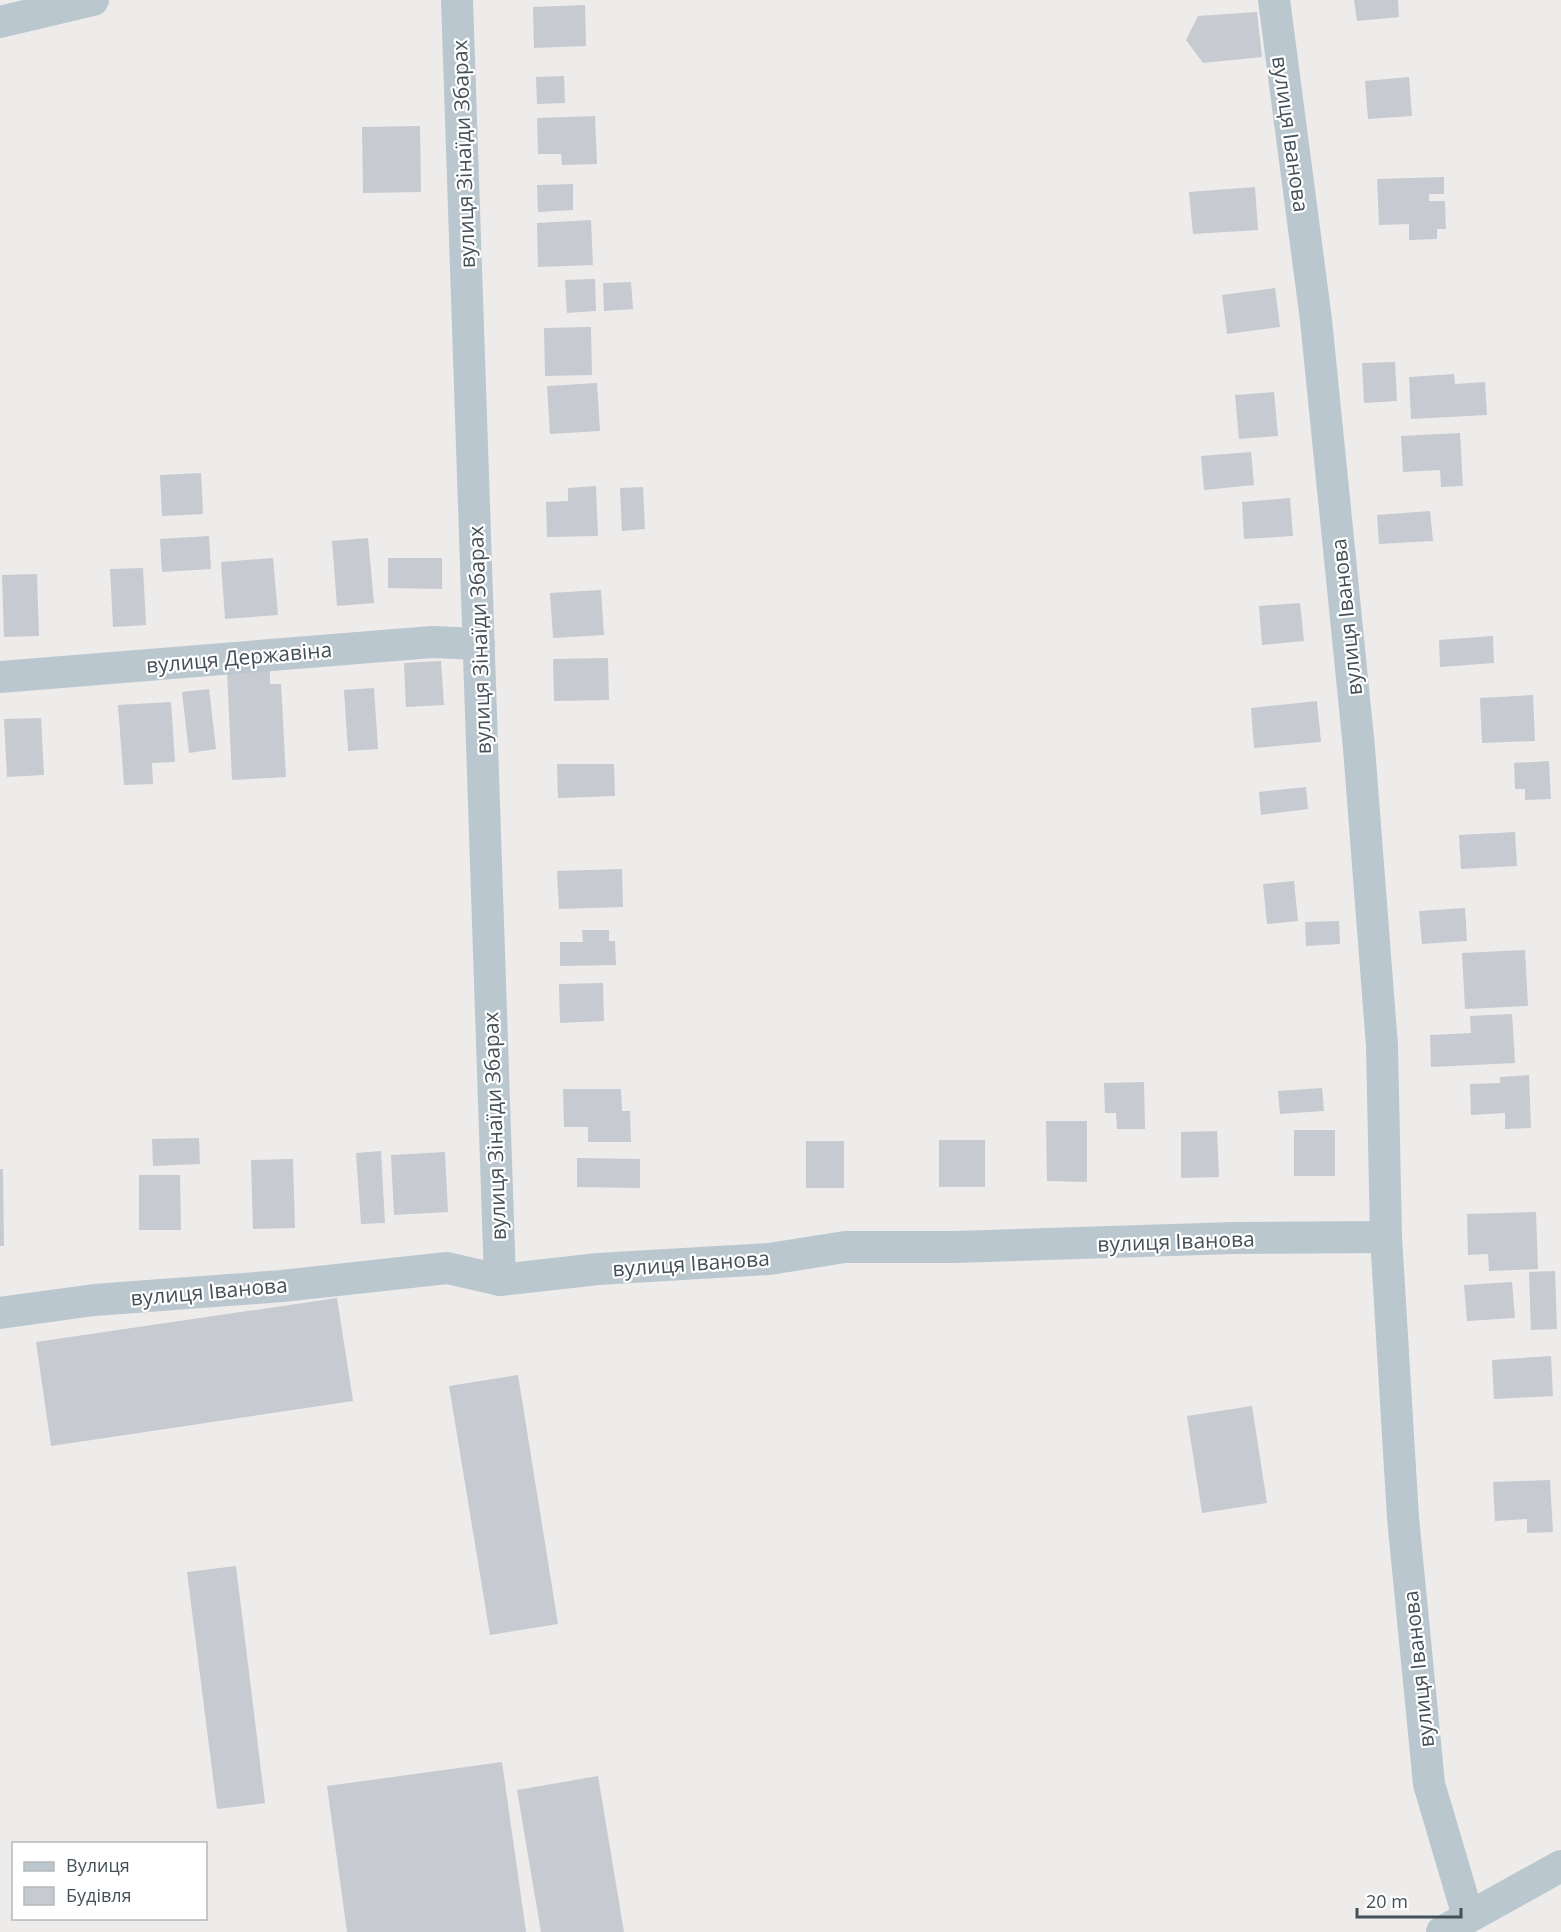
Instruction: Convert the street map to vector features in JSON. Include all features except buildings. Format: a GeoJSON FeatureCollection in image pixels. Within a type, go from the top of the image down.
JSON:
{"type":"FeatureCollection","features":[{"type":"Feature","properties":{"kind":"street"},"geometry":{"type":"LineString","coordinates":[[0,22],[93,0]]}},
{"type":"Feature","properties":{"kind":"street","name":"вулиця Зінаїди Збарах"},"geometry":{"type":"LineString","coordinates":[[457,0],[500,1280]]}},
{"type":"Feature","properties":{"kind":"street","name":"вулиця Іванова"},"geometry":{"type":"LineString","coordinates":[[1274,0],[1316,320],[1359,748],[1382,1046],[1386,1238],[1403,1518],[1429,1784],[1455,1924]]}},
{"type":"Feature","properties":{"kind":"street","name":"вулиця Державіна"},"geometry":{"type":"LineString","coordinates":[[0,677],[432,642],[479,644]]}},
{"type":"Feature","properties":{"kind":"street","name":"вулиця Іванова"},"geometry":{"type":"LineString","coordinates":[[0,1313],[94,1300],[282,1286],[447,1268],[500,1280],[598,1269],[769,1259],[844,1247],[955,1247],[1234,1238],[1386,1238]]}},
{"type":"Feature","properties":{"kind":"street"},"geometry":{"type":"LineString","coordinates":[[1455,1924],[1561,1866]]}}]}
